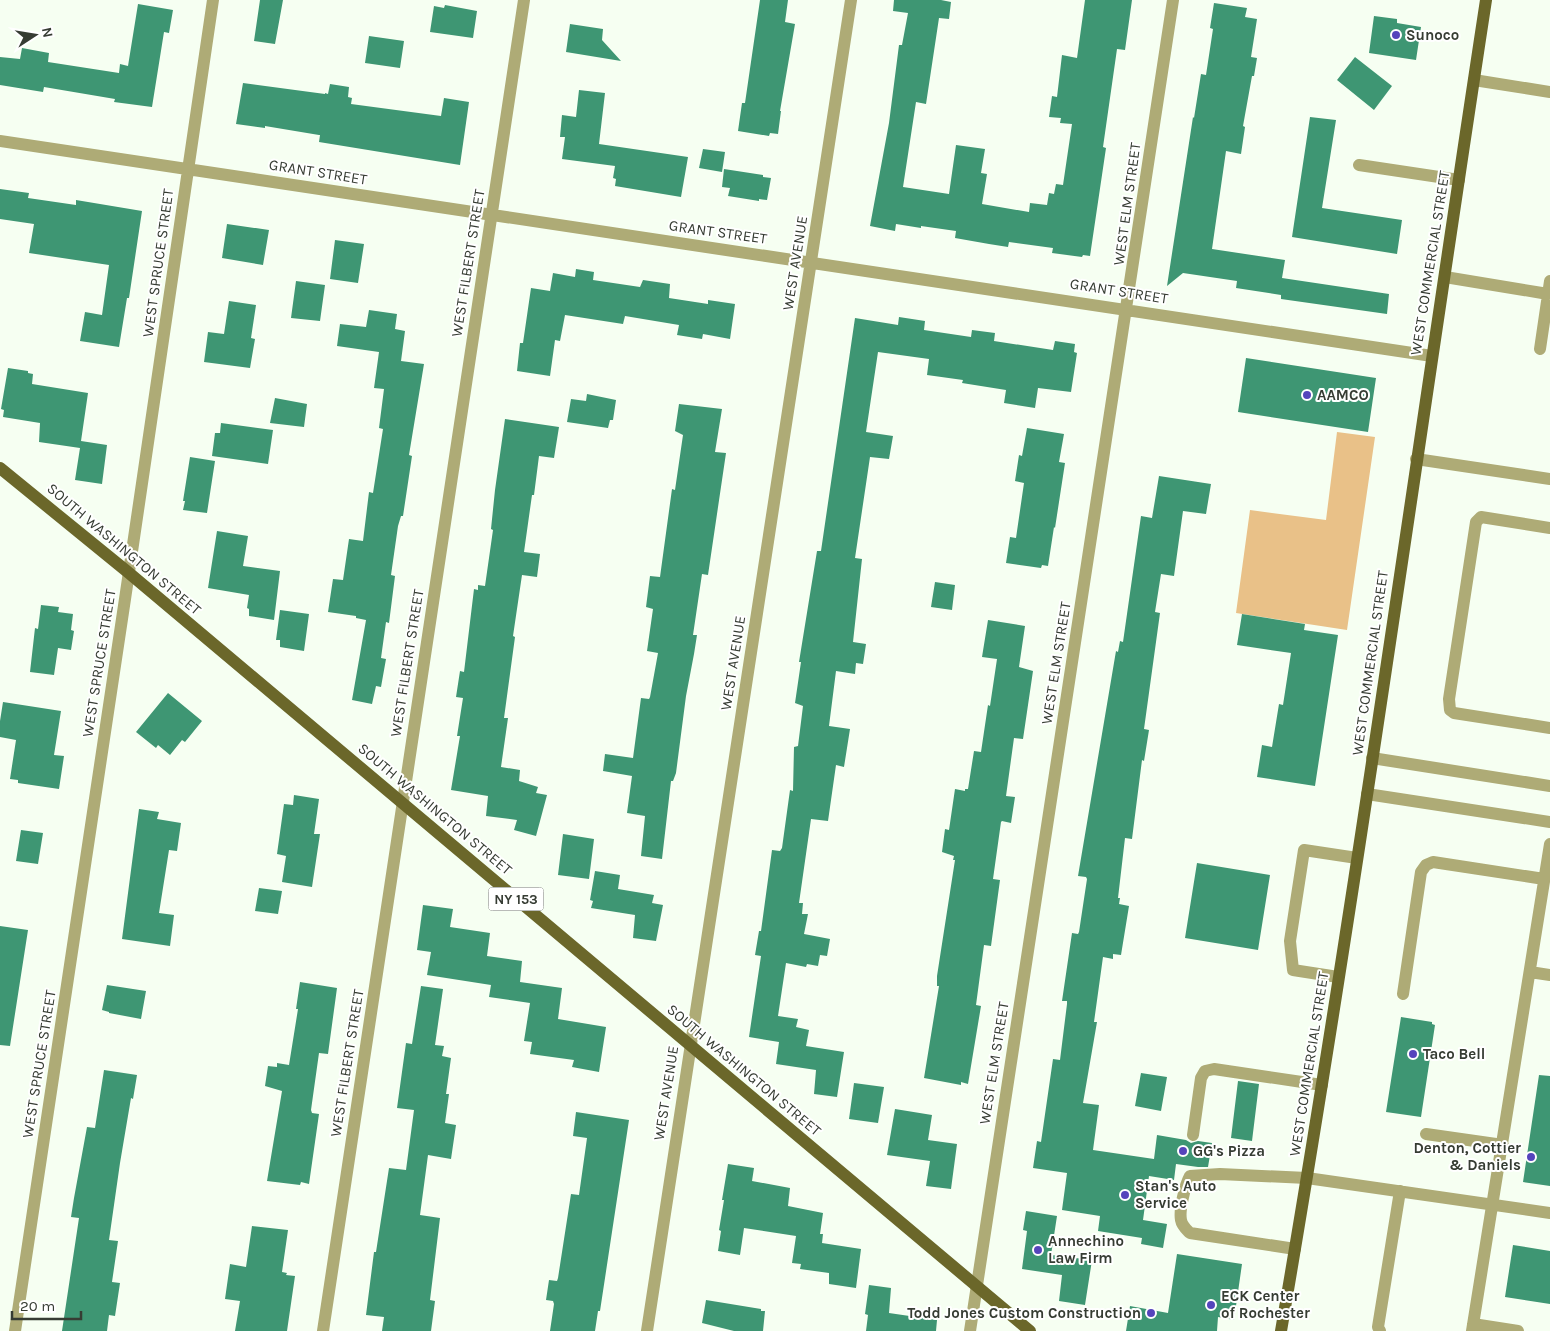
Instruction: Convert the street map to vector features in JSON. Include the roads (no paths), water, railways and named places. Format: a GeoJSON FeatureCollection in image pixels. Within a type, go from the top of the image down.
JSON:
{"type":"FeatureCollection","features":[{"type":"Feature","properties":{"kind":"main road","name":"WEST COMMERCIAL STREET"},"geometry":{"type":"LineString","coordinates":[[1281,1331],[1322,1085],[1367,794],[1486,0]]}},
{"type":"Feature","properties":{"kind":"main road","name":"SOUTH WASHINGTON STREET"},"geometry":{"type":"LineString","coordinates":[[0,468],[129,573],[1030,1331]]}},
{"type":"Feature","properties":{"kind":"street","name":"WEST SPRUCE STREET"},"geometry":{"type":"LineString","coordinates":[[15,1331],[214,0]]}},
{"type":"Feature","properties":{"kind":"street","name":"WEST FILBERT STREET"},"geometry":{"type":"LineString","coordinates":[[323,1331],[524,0]]}},
{"type":"Feature","properties":{"kind":"street","name":"WEST AVENUE"},"geometry":{"type":"LineString","coordinates":[[647,1331],[851,0]]}},
{"type":"Feature","properties":{"kind":"street","name":"WEST ELM STREET"},"geometry":{"type":"LineString","coordinates":[[970,1331],[1173,0]]}},
{"type":"Feature","properties":{"kind":"street"},"geometry":{"type":"LineString","coordinates":[[1474,80],[1550,90]]}},
{"type":"Feature","properties":{"kind":"street","name":"GRANT STREET"},"geometry":{"type":"LineString","coordinates":[[0,141],[1432,356]]}},
{"type":"Feature","properties":{"kind":"street"},"geometry":{"type":"LineString","coordinates":[[1359,165],[1459,180]]}},
{"type":"Feature","properties":{"kind":"street"},"geometry":{"type":"LineString","coordinates":[[1445,277],[1548,294]]}},
{"type":"Feature","properties":{"kind":"street"},"geometry":{"type":"LineString","coordinates":[[1540,349],[1550,280]]}},
{"type":"Feature","properties":{"kind":"street"},"geometry":{"type":"LineString","coordinates":[[1416,459],[1550,479]]}},
{"type":"Feature","properties":{"kind":"street"},"geometry":{"type":"LineString","coordinates":[[1550,528],[1481,517],[1476,522],[1449,699],[1450,710],[1454,713],[1550,728]]}},
{"type":"Feature","properties":{"kind":"street"},"geometry":{"type":"LineString","coordinates":[[1372,758],[1550,786]]}},
{"type":"Feature","properties":{"kind":"street"},"geometry":{"type":"LineString","coordinates":[[1367,794],[1550,822]]}},
{"type":"Feature","properties":{"kind":"street"},"geometry":{"type":"LineString","coordinates":[[1518,1331],[1473,1328],[1550,844]]}},
{"type":"Feature","properties":{"kind":"street"},"geometry":{"type":"LineString","coordinates":[[1338,977],[1292,970],[1290,941],[1304,850],[1357,858]]}},
{"type":"Feature","properties":{"kind":"street"},"geometry":{"type":"LineString","coordinates":[[1403,994],[1421,872],[1426,865],[1433,862],[1544,879]]}},
{"type":"Feature","properties":{"kind":"street"},"geometry":{"type":"LineString","coordinates":[[1530,972],[1550,975]]}},
{"type":"Feature","properties":{"kind":"street"},"geometry":{"type":"LineString","coordinates":[[1193,1135],[1202,1078],[1205,1071],[1214,1069],[1322,1085]]}},
{"type":"Feature","properties":{"kind":"street"},"geometry":{"type":"LineString","coordinates":[[1426,1134],[1503,1145]]}},
{"type":"Feature","properties":{"kind":"street"},"geometry":{"type":"LineString","coordinates":[[1295,1250],[1190,1233],[1183,1226],[1180,1219],[1186,1183],[1190,1176],[1196,1174],[1307,1178],[1550,1213]]}},
{"type":"Feature","properties":{"kind":"street"},"geometry":{"type":"LineString","coordinates":[[1377,1330],[1400,1191]]}},
{"type":"Feature","properties":{"kind":"place","name":"Sunoco"},"geometry":{"type":"Point","coordinates":[1396,35]}},
{"type":"Feature","properties":{"kind":"place","name":"AAMCO"},"geometry":{"type":"Point","coordinates":[1307,395]}},
{"type":"Feature","properties":{"kind":"place","name":"Taco Bell"},"geometry":{"type":"Point","coordinates":[1413,1054]}},
{"type":"Feature","properties":{"kind":"place","name":"GG's Pizza"},"geometry":{"type":"Point","coordinates":[1183,1151]}},
{"type":"Feature","properties":{"kind":"place","name":"Denton, Cottier & Daniels"},"geometry":{"type":"Point","coordinates":[1531,1157]}},
{"type":"Feature","properties":{"kind":"place","name":"Stan's Auto Service"},"geometry":{"type":"Point","coordinates":[1125,1195]}},
{"type":"Feature","properties":{"kind":"place","name":"Annechino Law Firm"},"geometry":{"type":"Point","coordinates":[1038,1250]}},
{"type":"Feature","properties":{"kind":"place","name":"ECK Center of Rochester"},"geometry":{"type":"Point","coordinates":[1211,1305]}},
{"type":"Feature","properties":{"kind":"place","name":"Todd Jones Custom Construction"},"geometry":{"type":"Point","coordinates":[1151,1313]}}]}
